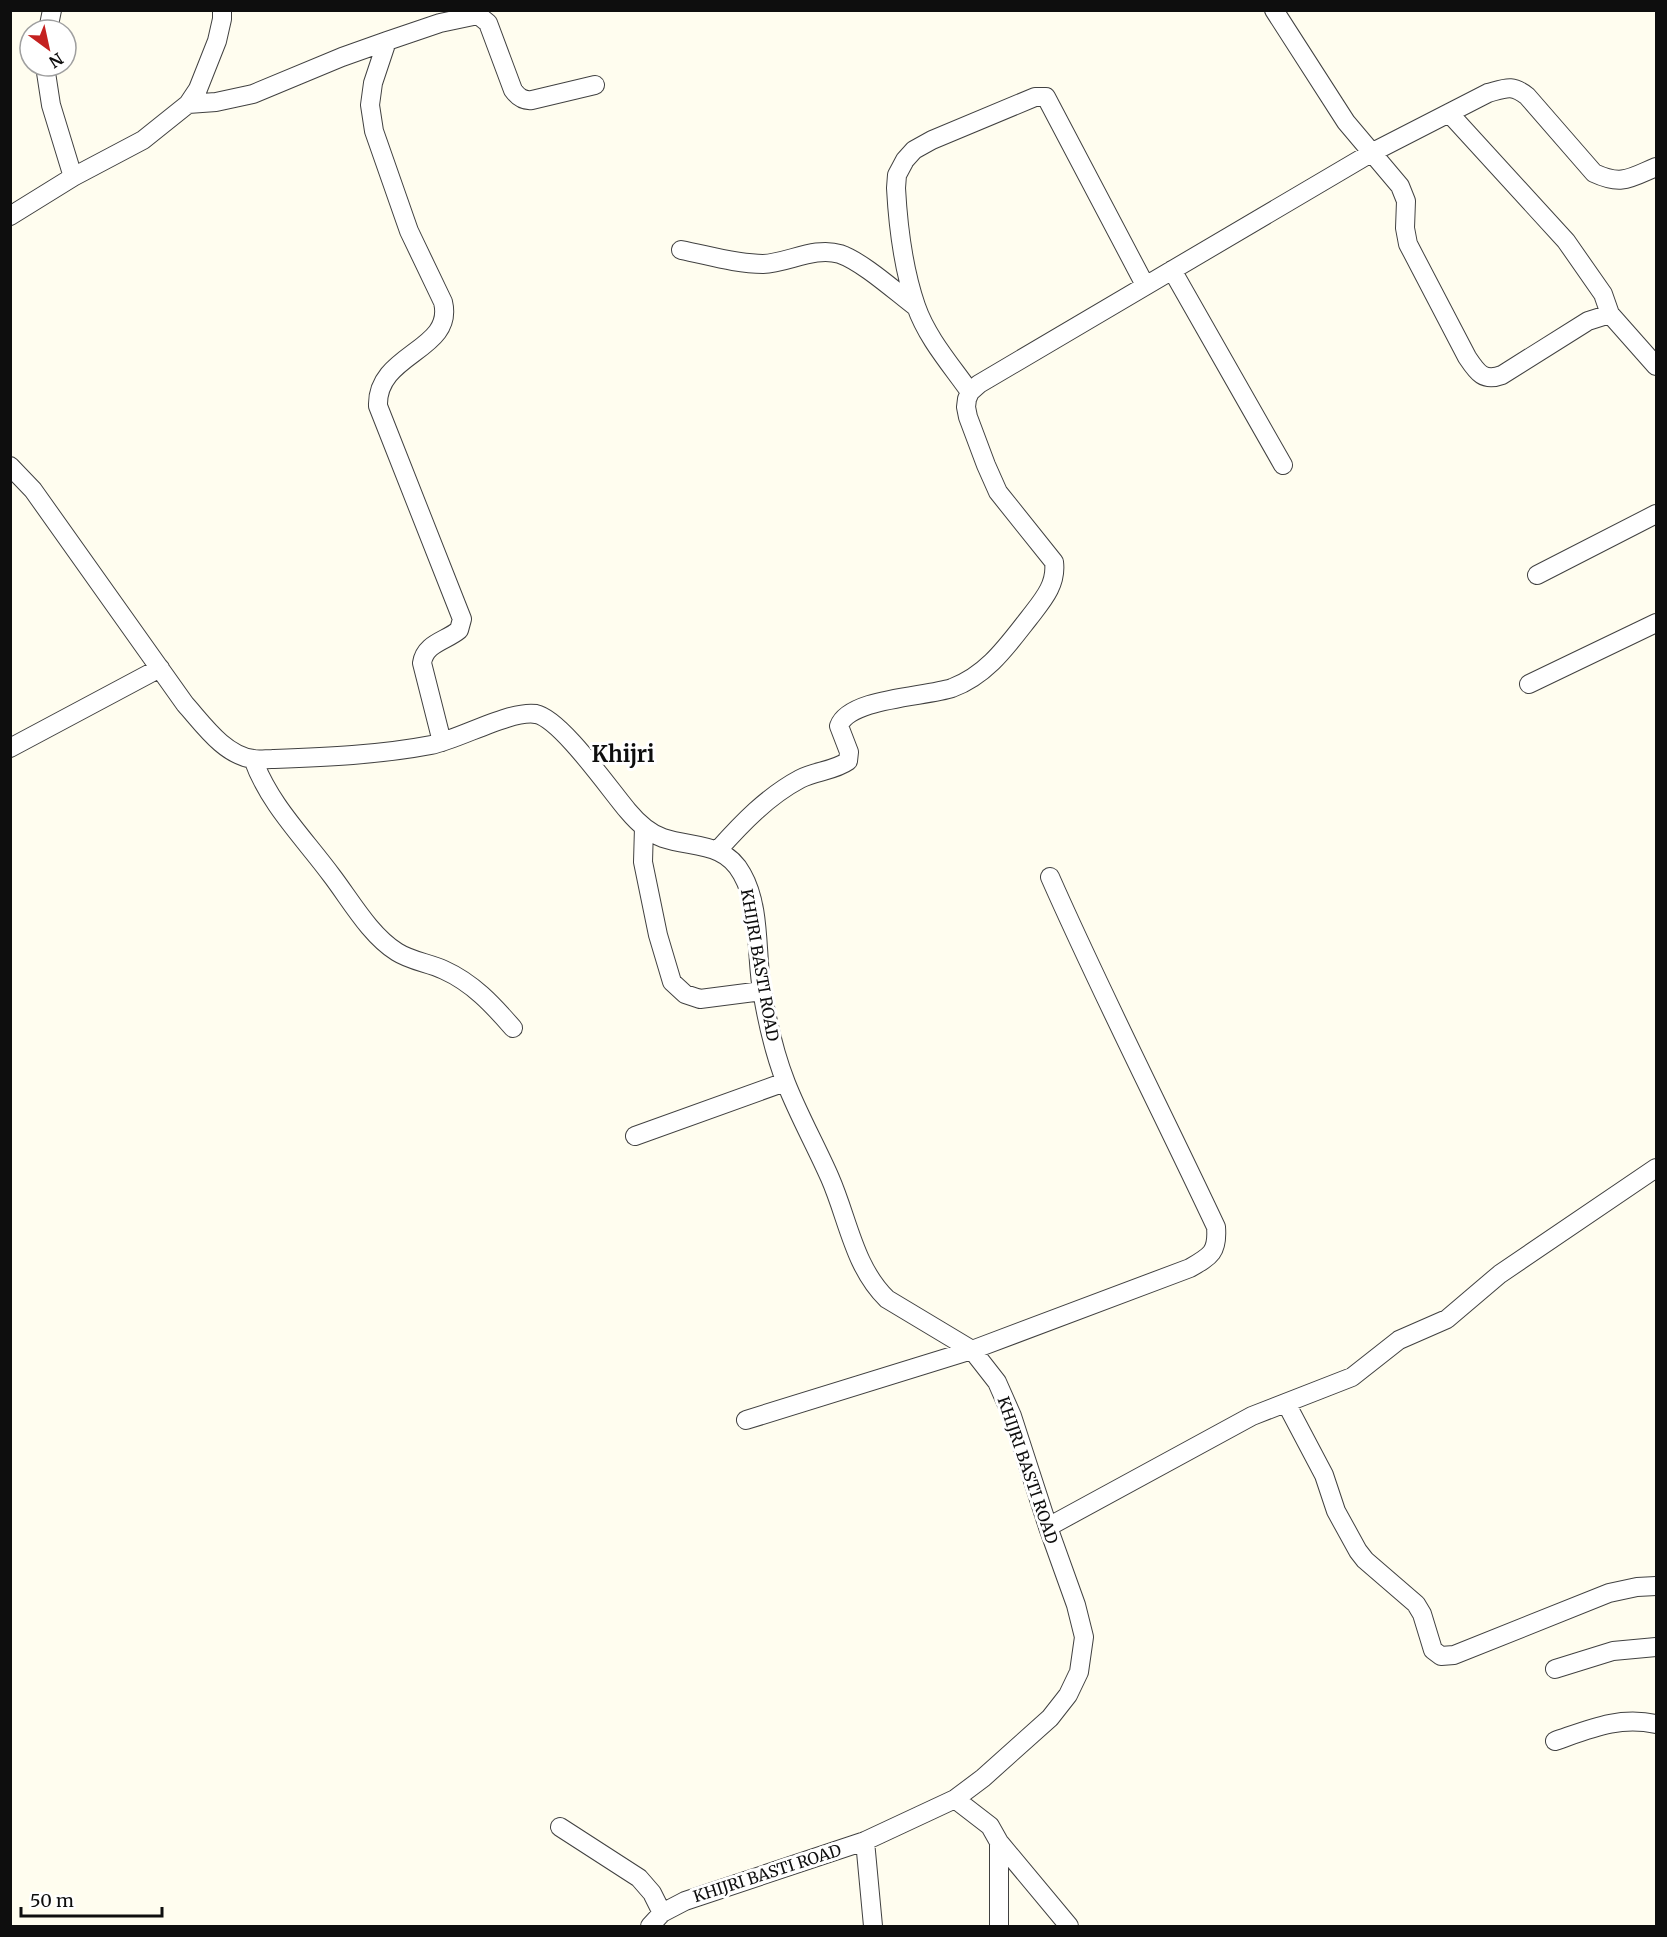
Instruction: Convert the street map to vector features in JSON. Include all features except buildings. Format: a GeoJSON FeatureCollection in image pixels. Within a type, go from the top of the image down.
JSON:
{"type":"FeatureCollection","features":[{"type":"Feature","properties":{"kind":"street"},"geometry":{"type":"LineString","coordinates":[[10,216],[73,177],[142,140],[188,104],[198,89],[217,41],[222,10]]}},
{"type":"Feature","properties":{"kind":"street"},"geometry":{"type":"LineString","coordinates":[[1274,10],[1340,114],[1400,186],[1406,201],[1405,228],[1408,244],[1475,369],[1492,379],[1502,375],[1588,321],[1610,314]]}},
{"type":"Feature","properties":{"kind":"street"},"geometry":{"type":"LineString","coordinates":[[188,104],[216,102],[253,94],[387,41],[440,23],[478,15],[488,23],[513,90],[519,97],[527,101],[595,85]]}},
{"type":"Feature","properties":{"kind":"street"},"geometry":{"type":"LineString","coordinates":[[387,41],[370,105],[374,131],[409,231],[442,302],[444,315],[438,330],[430,340],[403,360],[381,383],[378,406],[462,620],[459,630],[429,648],[423,655],[422,663],[442,742]]}},
{"type":"Feature","properties":{"kind":"street"},"geometry":{"type":"LineString","coordinates":[[47,78],[51,105],[73,177]]}},
{"type":"Feature","properties":{"kind":"street"},"geometry":{"type":"LineString","coordinates":[[10,466],[33,490],[185,704],[211,734],[240,756],[253,759],[298,758],[392,751],[442,742],[503,720],[528,714],[543,716],[552,722],[582,754],[644,827],[662,838],[718,850],[740,826],[786,787],[807,776],[840,766],[848,761],[849,752],[839,726],[843,718],[871,703],[933,693],[965,682],[998,658],[1052,585],[1054,562],[998,492],[968,417],[967,399],[970,392],[980,384],[1371,153],[1488,93],[1517,88],[1527,96],[1594,173],[1617,182],[1656,167]]}},
{"type":"Feature","properties":{"kind":"street"},"geometry":{"type":"LineString","coordinates":[[970,392],[938,347],[916,307],[910,282],[897,205],[897,175],[905,160],[915,150],[932,140],[1041,96],[1046,97],[1052,104],[1146,285]]}},
{"type":"Feature","properties":{"kind":"street"},"geometry":{"type":"LineString","coordinates":[[1449,113],[1566,241],[1603,294],[1610,314],[1656,366]]}},
{"type":"Feature","properties":{"kind":"street"},"geometry":{"type":"LineString","coordinates":[[681,250],[764,264],[814,254],[836,253],[858,263],[916,307]]}},
{"type":"Feature","properties":{"kind":"street"},"geometry":{"type":"LineString","coordinates":[[1172,270],[1283,465]]}},
{"type":"Feature","properties":{"kind":"street"},"geometry":{"type":"LineString","coordinates":[[1537,575],[1656,514]]}},
{"type":"Feature","properties":{"kind":"street"},"geometry":{"type":"LineString","coordinates":[[1529,684],[1656,623]]}},
{"type":"Feature","properties":{"kind":"street"},"geometry":{"type":"LineString","coordinates":[[10,748],[160,668]]}},
{"type":"Feature","properties":{"kind":"street"},"geometry":{"type":"LineString","coordinates":[[253,759],[264,785],[286,818],[372,929],[389,947],[399,954],[447,971],[475,988],[513,1028]]}},
{"type":"Feature","properties":{"kind":"street"},"geometry":{"type":"LineString","coordinates":[[644,827],[643,862],[658,935],[672,982],[685,994],[700,999],[762,991]]}},
{"type":"Feature","properties":{"kind":"street","name":"KHIJRI BASTI ROAD"},"geometry":{"type":"LineString","coordinates":[[656,1920],[685,1901],[865,1841],[955,1798],[983,1778],[1050,1718],[1068,1695],[1079,1672],[1084,1636],[1076,1605],[1012,1416],[997,1382],[972,1350],[955,1338],[900,1309],[879,1291],[864,1267],[847,1228],[831,1180],[785,1082],[769,1029],[750,894],[737,865],[718,850]]}},
{"type":"Feature","properties":{"kind":"street"},"geometry":{"type":"LineString","coordinates":[[746,1420],[972,1350],[1190,1268],[1209,1257],[1217,1243],[1211,1217],[1165,1118],[1087,962],[1050,877]]}},
{"type":"Feature","properties":{"kind":"street"},"geometry":{"type":"LineString","coordinates":[[635,1136],[785,1082]]}},
{"type":"Feature","properties":{"kind":"street"},"geometry":{"type":"LineString","coordinates":[[1048,1527],[1252,1416],[1352,1377],[1399,1340],[1448,1319],[1500,1274],[1656,1168]]}},
{"type":"Feature","properties":{"kind":"street"},"geometry":{"type":"LineString","coordinates":[[1286,1403],[1324,1476],[1336,1511],[1358,1551],[1365,1560],[1416,1604],[1433,1650],[1441,1656],[1454,1654],[1609,1593],[1637,1587],[1656,1586]]}},
{"type":"Feature","properties":{"kind":"street"},"geometry":{"type":"LineString","coordinates":[[1554,1669],[1613,1651],[1656,1647]]}},
{"type":"Feature","properties":{"kind":"street"},"geometry":{"type":"LineString","coordinates":[[1554,1741],[1623,1720],[1656,1724]]}},
{"type":"Feature","properties":{"kind":"street"},"geometry":{"type":"LineString","coordinates":[[955,1798],[990,1826],[999,1842],[1069,1926]]}},
{"type":"Feature","properties":{"kind":"street"},"geometry":{"type":"LineString","coordinates":[[560,1827],[639,1878],[652,1893],[656,1920]]}},
{"type":"Feature","properties":{"kind":"street"},"geometry":{"type":"LineString","coordinates":[[865,1841],[873,1926]]}},
{"type":"Feature","properties":{"kind":"street"},"geometry":{"type":"LineString","coordinates":[[999,1842],[999,1926]]}},
{"type":"Feature","properties":{"kind":"district","name":"Khijri"},"geometry":{"type":"Point","coordinates":[623,754]}}]}
